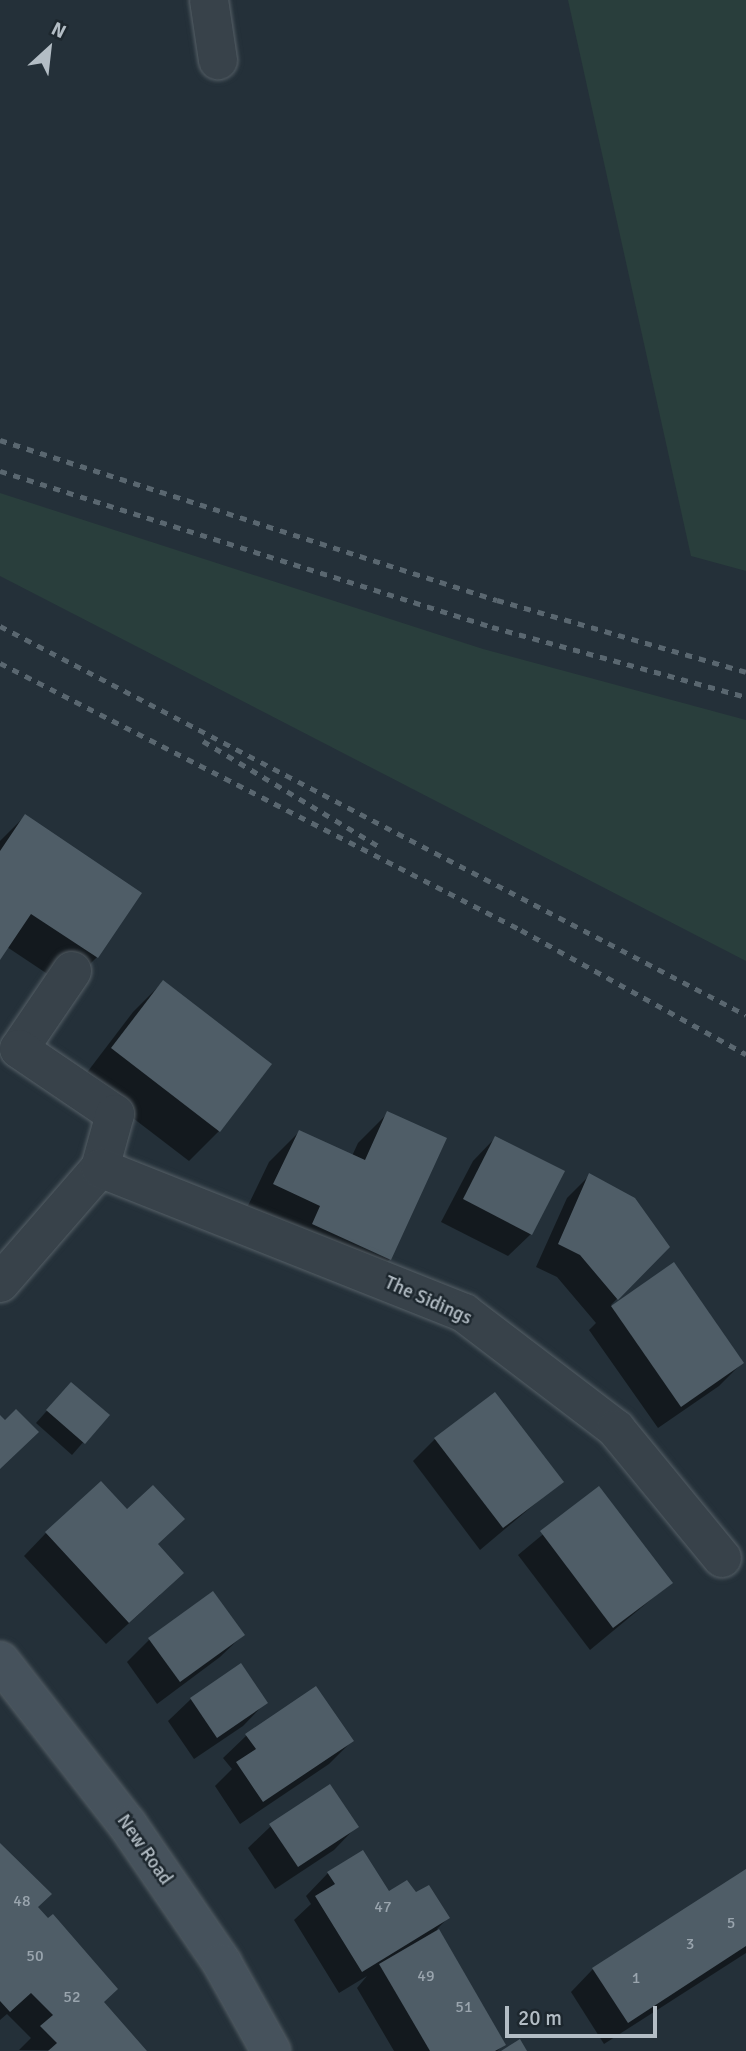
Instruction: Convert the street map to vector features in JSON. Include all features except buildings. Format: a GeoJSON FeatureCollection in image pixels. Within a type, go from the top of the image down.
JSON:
{"type":"FeatureCollection","features":[{"type":"Feature","properties":{"kind":"main road","name":"New Road"},"geometry":{"type":"LineString","coordinates":[[0,1661],[127,1824],[222,1963],[271,2051]]}},
{"type":"Feature","properties":{"kind":"street"},"geometry":{"type":"LineString","coordinates":[[209,0],[218,60]]}},
{"type":"Feature","properties":{"kind":"street"},"geometry":{"type":"LineString","coordinates":[[0,1283],[100,1168],[115,1114],[19,1049],[72,971]]}},
{"type":"Feature","properties":{"kind":"street","name":"The Sidings"},"geometry":{"type":"LineString","coordinates":[[100,1168],[464,1313],[616,1429],[722,1558]]}},
{"type":"Feature","properties":{"kind":"green space"},"geometry":{"type":"Polygon","coordinates":[[[568,0],[746,0],[746,571],[691,556],[568,0]]]}},
{"type":"Feature","properties":{"kind":"green space"},"geometry":{"type":"Polygon","coordinates":[[[0,493],[483,649],[746,720],[746,961],[0,576],[0,493]]]}},
{"type":"Feature","properties":{"kind":"railway"},"geometry":{"type":"LineString","coordinates":[[0,440],[497,600],[746,672]]}},
{"type":"Feature","properties":{"kind":"railway"},"geometry":{"type":"LineString","coordinates":[[0,471],[492,627],[746,697]]}},
{"type":"Feature","properties":{"kind":"railway"},"geometry":{"type":"LineString","coordinates":[[0,626],[746,1015]]}},
{"type":"Feature","properties":{"kind":"railway"},"geometry":{"type":"LineString","coordinates":[[0,663],[521,930],[746,1054]]}},
{"type":"Feature","properties":{"kind":"railway"},"geometry":{"type":"LineString","coordinates":[[203,741],[380,847]]}}]}
